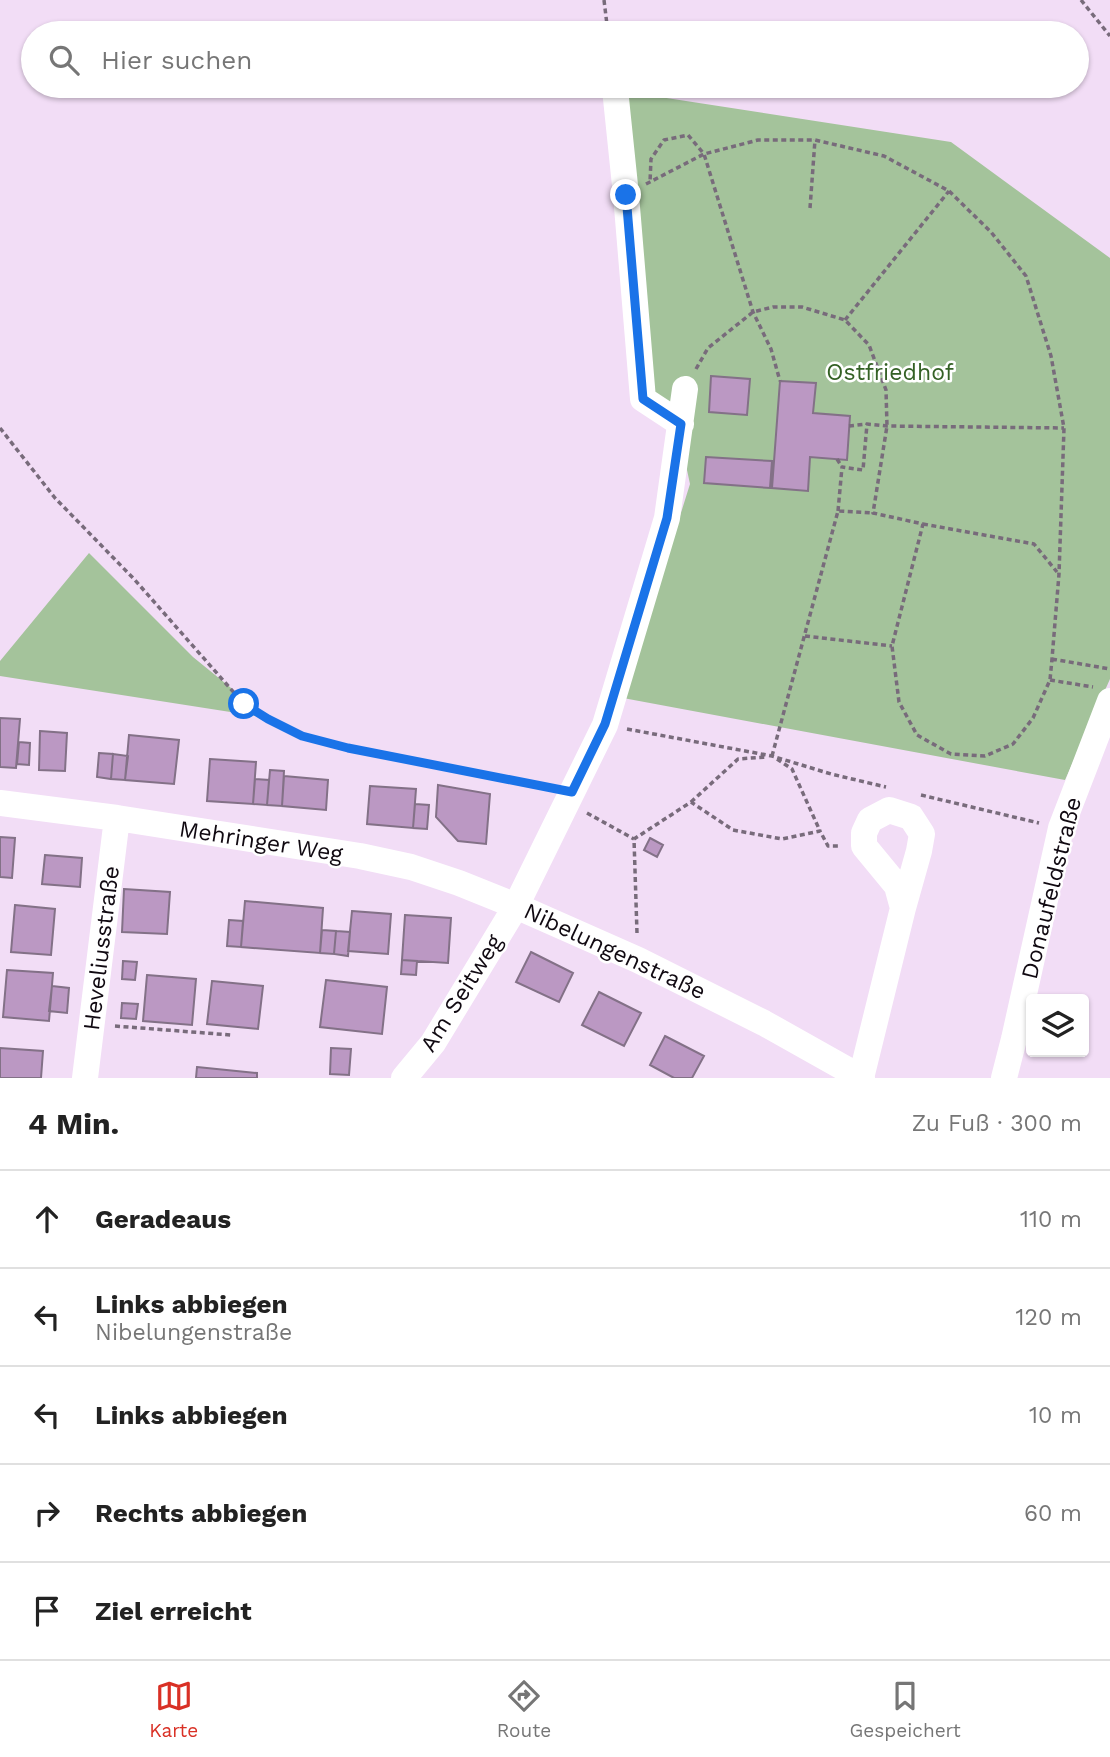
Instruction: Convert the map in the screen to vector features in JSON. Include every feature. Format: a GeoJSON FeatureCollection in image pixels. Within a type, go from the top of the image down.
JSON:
{"type":"FeatureCollection","features":[{"type":"Feature","properties":{"kind":"street"},"geometry":{"type":"LineString","coordinates":[[616,98],[643,399],[681,424]]}},
{"type":"Feature","properties":{"kind":"street","name":"Nibelungenstraße"},"geometry":{"type":"LineString","coordinates":[[685,389],[667,518],[605,724],[516,906],[638,960],[764,1023],[862,1078]]}},
{"type":"Feature","properties":{"kind":"street","name":"Donaufeldstraße"},"geometry":{"type":"LineString","coordinates":[[1004,1078],[1062,828],[1104,694]]}},
{"type":"Feature","properties":{"kind":"street","name":"Mehringer Weg"},"geometry":{"type":"LineString","coordinates":[[0,803],[117,818],[360,856],[411,867],[516,906]]}},
{"type":"Feature","properties":{"kind":"street"},"geometry":{"type":"LineString","coordinates":[[862,1078],[922,834],[911,817],[889,810],[870,820],[864,834],[864,846],[897,886],[903,908]]}},
{"type":"Feature","properties":{"kind":"street","name":"Heveliusstraße"},"geometry":{"type":"LineString","coordinates":[[85,1078],[117,818]]}},
{"type":"Feature","properties":{"kind":"street","name":"Am Seitweg"},"geometry":{"type":"LineString","coordinates":[[404,1078],[433,1043],[516,906]]}},
{"type":"Feature","properties":{"kind":"path"},"geometry":{"type":"LineString","coordinates":[[604,0],[607,21]]}},
{"type":"Feature","properties":{"kind":"path"},"geometry":{"type":"LineString","coordinates":[[1081,0],[1110,36]]}},
{"type":"Feature","properties":{"kind":"path"},"geometry":{"type":"LineString","coordinates":[[650,182],[650,159],[664,140],[688,135],[704,154],[753,312],[771,349],[780,381]]}},
{"type":"Feature","properties":{"kind":"path"},"geometry":{"type":"LineString","coordinates":[[626,195],[704,154],[758,140],[816,140],[884,156],[949,191],[991,232],[1026,276],[1051,356],[1064,428],[1059,573],[1050,680],[1033,718],[1013,744],[985,756],[951,754],[917,735],[899,702],[892,646],[923,524]]}},
{"type":"Feature","properties":{"kind":"path"},"geometry":{"type":"LineString","coordinates":[[810,208],[816,140]]}},
{"type":"Feature","properties":{"kind":"path"},"geometry":{"type":"LineString","coordinates":[[845,320],[949,191]]}},
{"type":"Feature","properties":{"kind":"path"},"geometry":{"type":"LineString","coordinates":[[685,389],[708,348],[753,312],[773,307],[802,307],[845,320],[869,345],[886,390],[887,426],[873,513]]}},
{"type":"Feature","properties":{"kind":"path"},"geometry":{"type":"LineString","coordinates":[[849,426],[867,424],[1064,428]]}},
{"type":"Feature","properties":{"kind":"path"},"geometry":{"type":"LineString","coordinates":[[842,467],[863,470],[867,424]]}},
{"type":"Feature","properties":{"kind":"path"},"geometry":{"type":"LineString","coordinates":[[0,428],[55,498],[134,579],[244,704],[302,736],[570,797],[634,839]]}},
{"type":"Feature","properties":{"kind":"path"},"geometry":{"type":"LineString","coordinates":[[772,756],[838,511],[842,467],[837,459]]}},
{"type":"Feature","properties":{"kind":"path"},"geometry":{"type":"LineString","coordinates":[[838,511],[873,513],[1034,544],[1059,573]]}},
{"type":"Feature","properties":{"kind":"path"},"geometry":{"type":"LineString","coordinates":[[805,636],[892,646]]}},
{"type":"Feature","properties":{"kind":"path"},"geometry":{"type":"LineString","coordinates":[[1052,659],[1110,669]]}},
{"type":"Feature","properties":{"kind":"path"},"geometry":{"type":"LineString","coordinates":[[1050,680],[1104,694]]}},
{"type":"Feature","properties":{"kind":"path"},"geometry":{"type":"LineString","coordinates":[[605,724],[772,756],[831,774],[885,786]]}},
{"type":"Feature","properties":{"kind":"path"},"geometry":{"type":"LineString","coordinates":[[634,839],[691,802],[738,759],[772,756],[792,769],[828,846],[864,846]]}},
{"type":"Feature","properties":{"kind":"path"},"geometry":{"type":"LineString","coordinates":[[912,793],[1062,828]]}},
{"type":"Feature","properties":{"kind":"path"},"geometry":{"type":"LineString","coordinates":[[691,802],[733,830],[782,839],[820,831]]}},
{"type":"Feature","properties":{"kind":"path"},"geometry":{"type":"LineString","coordinates":[[634,839],[638,960]]}},
{"type":"Feature","properties":{"kind":"path"},"geometry":{"type":"LineString","coordinates":[[92,1025],[231,1035]]}},
{"type":"Feature","properties":{"kind":"green space","name":"Ostfriedhof"},"geometry":{"type":"Polygon","coordinates":[[[621,98],[666,98],[951,142],[1110,258],[1110,679],[1065,780],[623,698],[690,484],[675,414],[636,374],[621,98]]]}},
{"type":"Feature","properties":{"kind":"green space"},"geometry":{"type":"Polygon","coordinates":[[[89,553],[193,657],[268,718],[0,676],[0,661],[89,553]]]}},
{"type":"Feature","properties":{"kind":"building"},"geometry":{"type":"Polygon","coordinates":[[[711,376],[750,379],[747,415],[709,412],[711,376]]]}},
{"type":"Feature","properties":{"kind":"building"},"geometry":{"type":"Polygon","coordinates":[[[780,381],[816,383],[813,413],[850,416],[847,460],[810,457],[808,491],[772,488],[780,381]]]}},
{"type":"Feature","properties":{"kind":"building"},"geometry":{"type":"Polygon","coordinates":[[[706,457],[772,461],[770,488],[704,483],[706,457]]]}},
{"type":"Feature","properties":{"kind":"building"},"geometry":{"type":"Polygon","coordinates":[[[0,718],[20,719],[16,768],[0,767],[0,718]]]}},
{"type":"Feature","properties":{"kind":"building"},"geometry":{"type":"Polygon","coordinates":[[[40,731],[67,733],[65,771],[39,770],[40,731]]]}},
{"type":"Feature","properties":{"kind":"building"},"geometry":{"type":"Polygon","coordinates":[[[129,735],[179,740],[174,784],[125,780],[129,735]]]}},
{"type":"Feature","properties":{"kind":"building"},"geometry":{"type":"Polygon","coordinates":[[[19,742],[30,743],[29,765],[17,764],[19,742]]]}},
{"type":"Feature","properties":{"kind":"building"},"geometry":{"type":"Polygon","coordinates":[[[99,753],[113,754],[111,779],[97,777],[99,753]]]}},
{"type":"Feature","properties":{"kind":"building"},"geometry":{"type":"Polygon","coordinates":[[[113,754],[128,756],[125,780],[111,779],[113,754]]]}},
{"type":"Feature","properties":{"kind":"building"},"geometry":{"type":"Polygon","coordinates":[[[210,759],[256,762],[253,804],[207,801],[210,759]]]}},
{"type":"Feature","properties":{"kind":"building"},"geometry":{"type":"Polygon","coordinates":[[[270,770],[284,771],[282,806],[267,805],[270,770]]]}},
{"type":"Feature","properties":{"kind":"building"},"geometry":{"type":"Polygon","coordinates":[[[284,776],[328,780],[326,810],[282,806],[284,776]]]}},
{"type":"Feature","properties":{"kind":"building"},"geometry":{"type":"Polygon","coordinates":[[[255,779],[269,780],[267,805],[253,804],[255,779]]]}},
{"type":"Feature","properties":{"kind":"building"},"geometry":{"type":"Polygon","coordinates":[[[438,785],[490,794],[486,844],[458,841],[436,817],[438,785]]]}},
{"type":"Feature","properties":{"kind":"building"},"geometry":{"type":"Polygon","coordinates":[[[370,786],[416,789],[413,828],[367,824],[370,786]]]}},
{"type":"Feature","properties":{"kind":"building"},"geometry":{"type":"Polygon","coordinates":[[[415,804],[429,805],[427,829],[413,828],[415,804]]]}},
{"type":"Feature","properties":{"kind":"building"},"geometry":{"type":"Polygon","coordinates":[[[0,837],[15,838],[12,878],[0,877],[0,837]]]}},
{"type":"Feature","properties":{"kind":"building"},"geometry":{"type":"Polygon","coordinates":[[[650,838],[663,845],[657,857],[644,850],[650,838]]]}},
{"type":"Feature","properties":{"kind":"building"},"geometry":{"type":"Polygon","coordinates":[[[45,855],[82,858],[80,887],[42,884],[45,855]]]}},
{"type":"Feature","properties":{"kind":"building"},"geometry":{"type":"Polygon","coordinates":[[[124,889],[170,892],[167,934],[122,932],[124,889]]]}},
{"type":"Feature","properties":{"kind":"building"},"geometry":{"type":"Polygon","coordinates":[[[245,901],[323,908],[320,953],[241,947],[245,901]]]}},
{"type":"Feature","properties":{"kind":"building"},"geometry":{"type":"Polygon","coordinates":[[[15,905],[55,909],[51,955],[11,952],[15,905]]]}},
{"type":"Feature","properties":{"kind":"building"},"geometry":{"type":"Polygon","coordinates":[[[352,911],[391,914],[388,954],[348,951],[352,911]]]}},
{"type":"Feature","properties":{"kind":"building"},"geometry":{"type":"Polygon","coordinates":[[[405,915],[451,918],[448,963],[402,960],[405,915]]]}},
{"type":"Feature","properties":{"kind":"building"},"geometry":{"type":"Polygon","coordinates":[[[229,920],[243,921],[241,947],[227,946],[229,920]]]}},
{"type":"Feature","properties":{"kind":"building"},"geometry":{"type":"Polygon","coordinates":[[[322,930],[336,931],[334,954],[320,953],[322,930]]]}},
{"type":"Feature","properties":{"kind":"building"},"geometry":{"type":"Polygon","coordinates":[[[336,931],[350,932],[348,956],[334,954],[336,931]]]}},
{"type":"Feature","properties":{"kind":"building"},"geometry":{"type":"Polygon","coordinates":[[[531,952],[573,973],[559,1002],[516,982],[531,952]]]}},
{"type":"Feature","properties":{"kind":"building"},"geometry":{"type":"Polygon","coordinates":[[[402,960],[417,961],[416,975],[401,974],[402,960]]]}},
{"type":"Feature","properties":{"kind":"building"},"geometry":{"type":"Polygon","coordinates":[[[123,961],[137,962],[135,980],[122,979],[123,961]]]}},
{"type":"Feature","properties":{"kind":"building"},"geometry":{"type":"Polygon","coordinates":[[[7,970],[53,973],[49,1021],[3,1017],[7,970]]]}},
{"type":"Feature","properties":{"kind":"building"},"geometry":{"type":"Polygon","coordinates":[[[147,975],[196,979],[192,1025],[143,1021],[147,975]]]}},
{"type":"Feature","properties":{"kind":"building"},"geometry":{"type":"Polygon","coordinates":[[[326,980],[387,987],[382,1034],[320,1027],[326,980]]]}},
{"type":"Feature","properties":{"kind":"building"},"geometry":{"type":"Polygon","coordinates":[[[212,981],[263,986],[258,1029],[207,1024],[212,981]]]}},
{"type":"Feature","properties":{"kind":"building"},"geometry":{"type":"Polygon","coordinates":[[[52,986],[69,988],[67,1013],[49,1011],[52,986]]]}},
{"type":"Feature","properties":{"kind":"building"},"geometry":{"type":"Polygon","coordinates":[[[599,992],[641,1013],[624,1046],[582,1025],[599,992]]]}},
{"type":"Feature","properties":{"kind":"building"},"geometry":{"type":"Polygon","coordinates":[[[122,1003],[138,1004],[136,1019],[121,1018],[122,1003]]]}},
{"type":"Feature","properties":{"kind":"building"},"geometry":{"type":"Polygon","coordinates":[[[665,1036],[704,1056],[692,1078],[674,1078],[650,1065],[665,1036]]]}},
{"type":"Feature","properties":{"kind":"building"},"geometry":{"type":"Polygon","coordinates":[[[0,1048],[43,1051],[41,1078],[0,1078],[0,1048]]]}},
{"type":"Feature","properties":{"kind":"building"},"geometry":{"type":"Polygon","coordinates":[[[331,1048],[351,1049],[349,1075],[330,1074],[331,1048]]]}},
{"type":"Feature","properties":{"kind":"building"},"geometry":{"type":"Polygon","coordinates":[[[197,1067],[257,1073],[257,1078],[196,1078],[197,1067]]]}},
{"type":"Feature","properties":{"kind":"route"},"geometry":{"type":"LineString","coordinates":[[244,704],[302,736],[348,748],[572,792],[605,724],[667,518],[681,424],[643,399],[626,195]]}}]}
